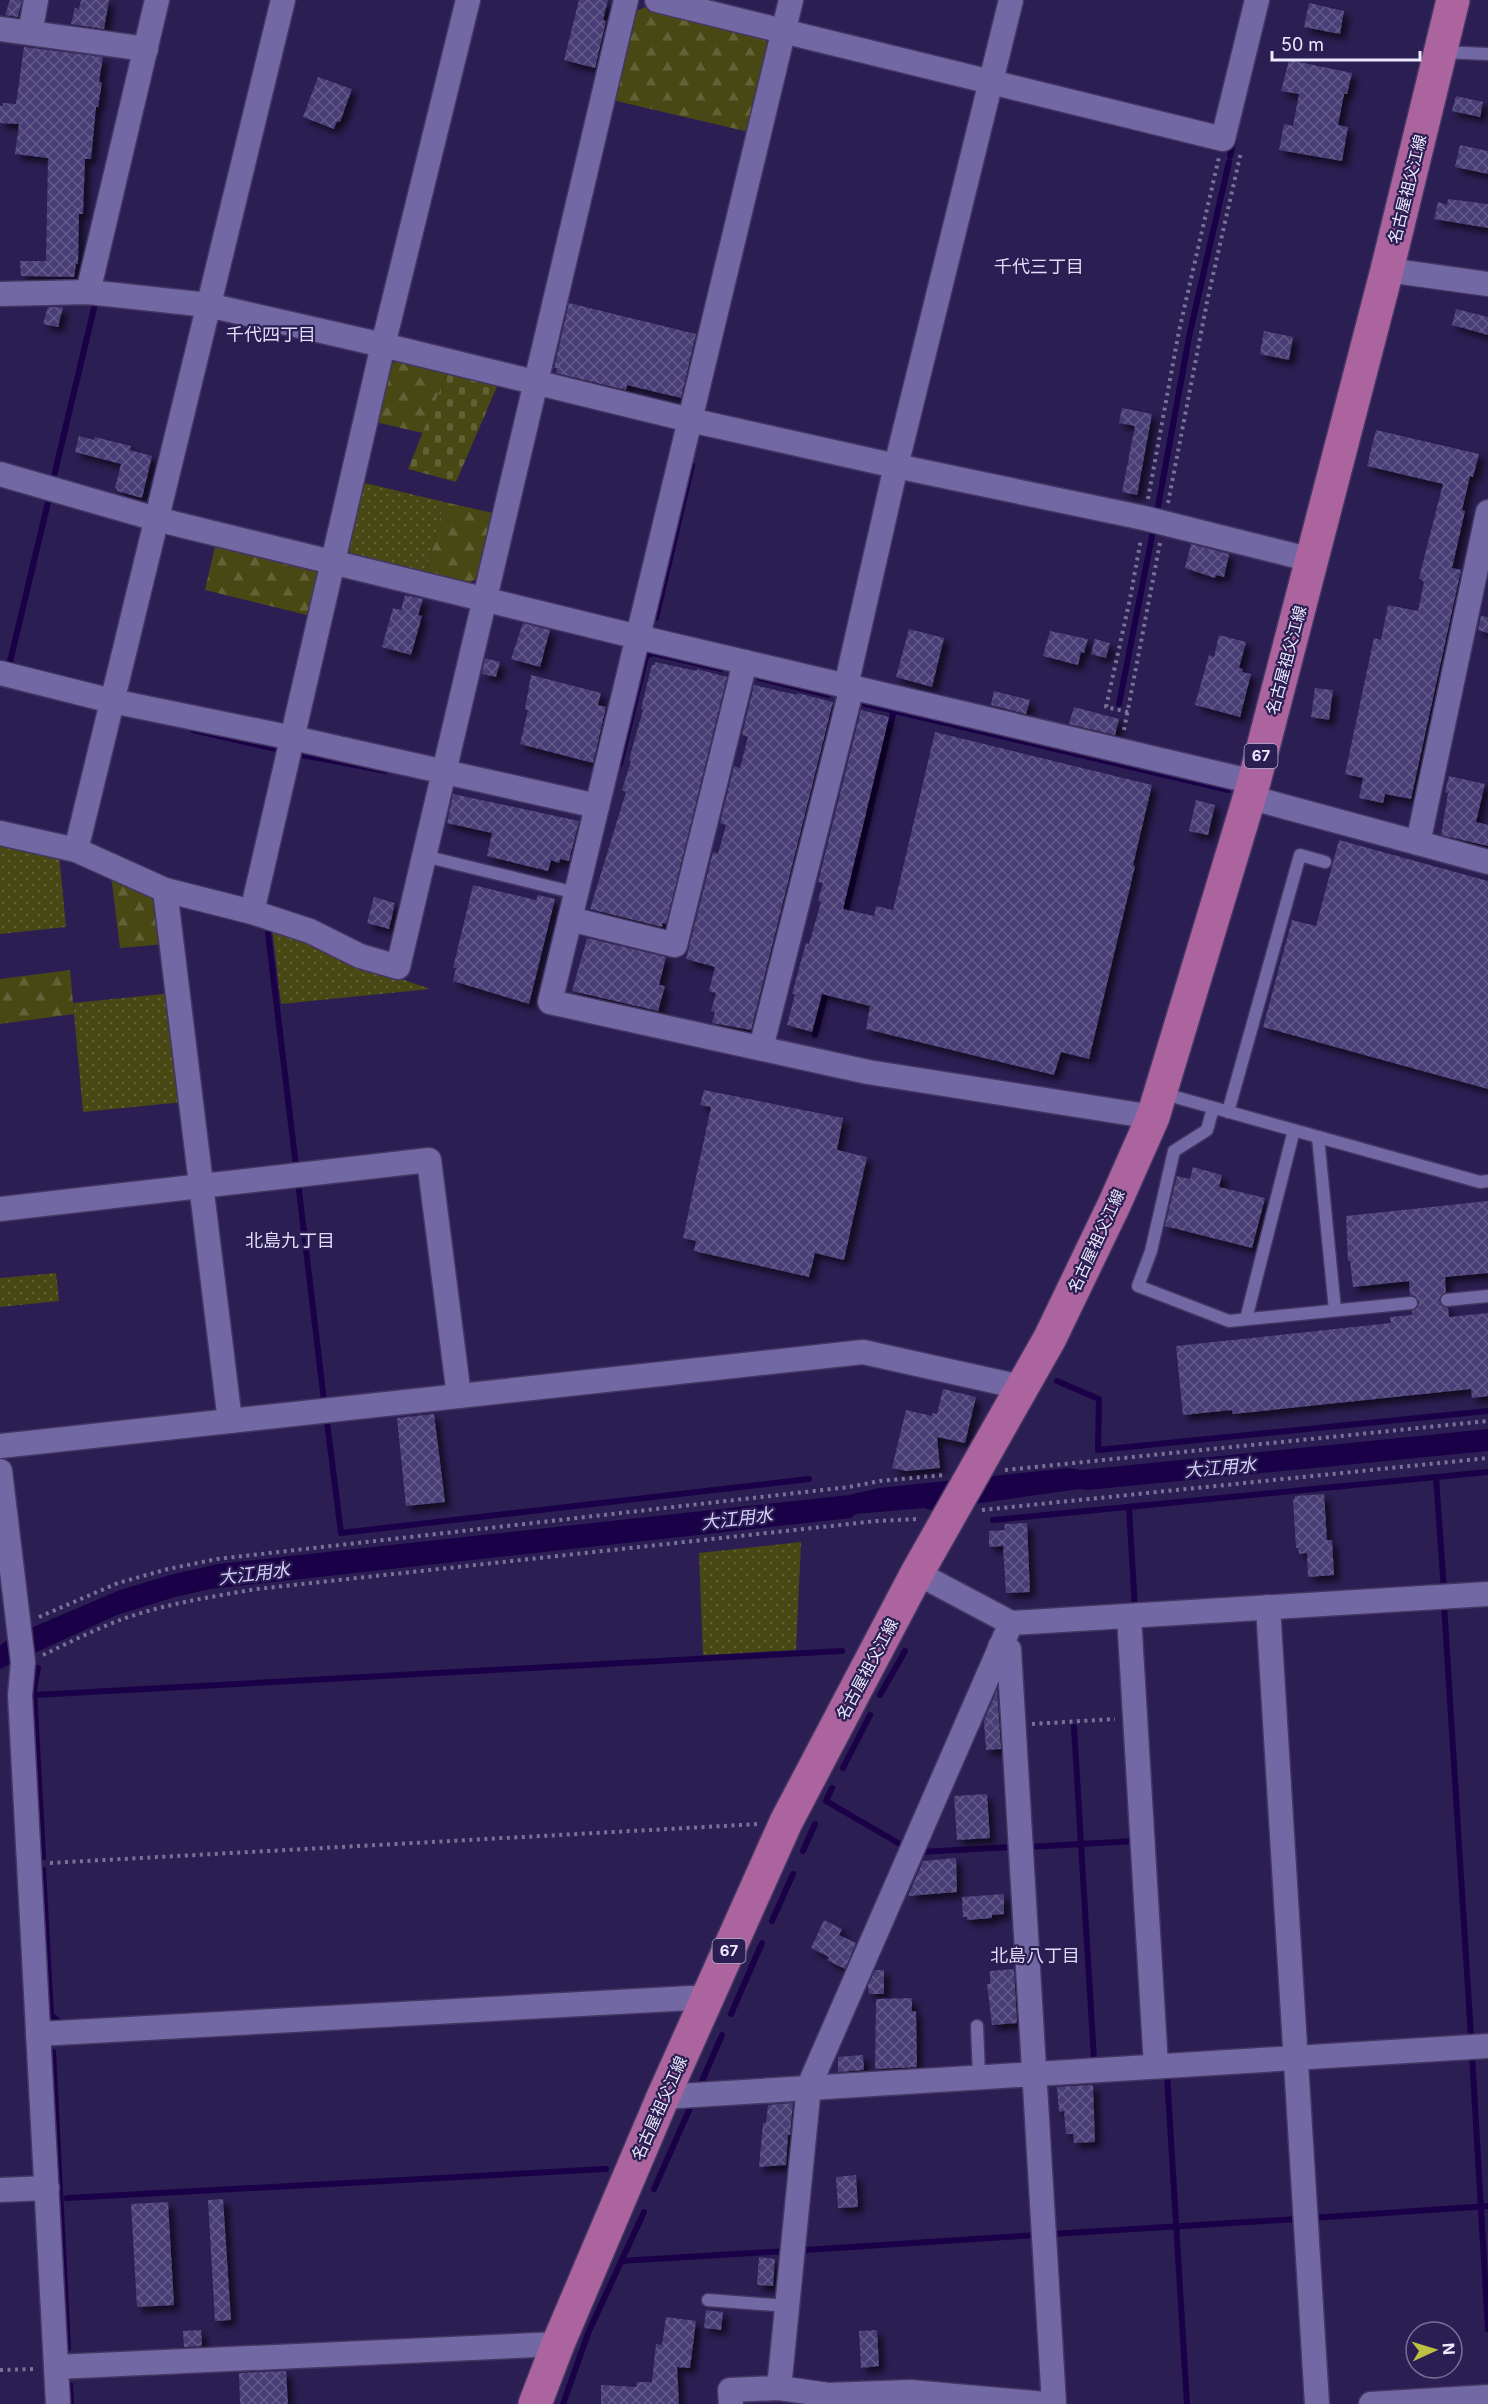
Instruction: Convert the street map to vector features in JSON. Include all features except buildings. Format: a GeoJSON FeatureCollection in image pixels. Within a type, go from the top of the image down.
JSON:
{"type":"FeatureCollection","features":[{"type":"Feature","properties":{"kind":"main road","name":"名古屋祖父江線"},"geometry":{"type":"LineString","coordinates":[[535,2404],[558,2343],[663,2097],[786,1822],[917,1574],[1050,1338],[1114,1205],[1156,1105],[1252,790],[1387,270],[1453,0]]}},
{"type":"Feature","properties":{"kind":"street"},"geometry":{"type":"LineString","coordinates":[[30,33],[36,0]]}},
{"type":"Feature","properties":{"kind":"street"},"geometry":{"type":"LineString","coordinates":[[88,292],[157,0]]}},
{"type":"Feature","properties":{"kind":"street"},"geometry":{"type":"LineString","coordinates":[[76,850],[283,0]]}},
{"type":"Feature","properties":{"kind":"street"},"geometry":{"type":"LineString","coordinates":[[252,912],[383,345],[468,0]]}},
{"type":"Feature","properties":{"kind":"street"},"geometry":{"type":"LineString","coordinates":[[0,832],[76,850],[165,890],[252,912],[310,930],[360,956],[398,967],[626,0]]}},
{"type":"Feature","properties":{"kind":"street"},"geometry":{"type":"LineString","coordinates":[[657,0],[992,82],[1232,145],[1257,0]]}},
{"type":"Feature","properties":{"kind":"street"},"geometry":{"type":"LineString","coordinates":[[791,0],[550,1002],[868,1072],[1156,1105]]}},
{"type":"Feature","properties":{"kind":"street"},"geometry":{"type":"LineString","coordinates":[[761,1048],[849,687],[896,466],[1011,0]]}},
{"type":"Feature","properties":{"kind":"street"},"geometry":{"type":"LineString","coordinates":[[0,29],[146,49]]}},
{"type":"Feature","properties":{"kind":"street"},"geometry":{"type":"LineString","coordinates":[[1387,270],[1488,284]]}},
{"type":"Feature","properties":{"kind":"street"},"geometry":{"type":"LineString","coordinates":[[0,294],[88,292],[208,306],[383,345],[690,420],[1154,521],[1312,560]]}},
{"type":"Feature","properties":{"kind":"street"},"geometry":{"type":"LineString","coordinates":[[0,474],[156,519],[638,637],[1120,751],[1418,843],[1488,862]]}},
{"type":"Feature","properties":{"kind":"street"},"geometry":{"type":"LineString","coordinates":[[1418,843],[1488,512]]}},
{"type":"Feature","properties":{"kind":"street"},"geometry":{"type":"LineString","coordinates":[[570,919],[675,945],[745,662]]}},
{"type":"Feature","properties":{"kind":"street"},"geometry":{"type":"LineString","coordinates":[[0,673],[112,700],[597,806]]}},
{"type":"Feature","properties":{"kind":"street"},"geometry":{"type":"LineString","coordinates":[[165,890],[230,1421]]}},
{"type":"Feature","properties":{"kind":"street"},"geometry":{"type":"LineString","coordinates":[[0,1209],[429,1160],[459,1396]]}},
{"type":"Feature","properties":{"kind":"street"},"geometry":{"type":"LineString","coordinates":[[0,1446],[863,1352],[1022,1387]]}},
{"type":"Feature","properties":{"kind":"street"},"geometry":{"type":"LineString","coordinates":[[0,1471],[23,1663],[20,1695],[58,2404]]}},
{"type":"Feature","properties":{"kind":"street"},"geometry":{"type":"LineString","coordinates":[[917,1574],[1011,1623],[1488,1594]]}},
{"type":"Feature","properties":{"kind":"street"},"geometry":{"type":"LineString","coordinates":[[1268,1607],[1317,2404]]}},
{"type":"Feature","properties":{"kind":"street"},"geometry":{"type":"LineString","coordinates":[[1129,1616],[1156,2066]]}},
{"type":"Feature","properties":{"kind":"street"},"geometry":{"type":"LineString","coordinates":[[779,2388],[809,2086],[1011,1623]]}},
{"type":"Feature","properties":{"kind":"street"},"geometry":{"type":"LineString","coordinates":[[1000,1647],[1009,1650],[1054,2404]]}},
{"type":"Feature","properties":{"kind":"street"},"geometry":{"type":"LineString","coordinates":[[38,2034],[709,1997]]}},
{"type":"Feature","properties":{"kind":"street"},"geometry":{"type":"LineString","coordinates":[[663,2097],[809,2086],[1488,2046]]}},
{"type":"Feature","properties":{"kind":"street"},"geometry":{"type":"LineString","coordinates":[[0,2190],[47,2188]]}},
{"type":"Feature","properties":{"kind":"street"},"geometry":{"type":"LineString","coordinates":[[56,2367],[558,2343]]}},
{"type":"Feature","properties":{"kind":"street"},"geometry":{"type":"LineString","coordinates":[[731,2404],[730,2390],[779,2388],[829,2400],[910,2392],[956,2400],[1045,2404]]}},
{"type":"Feature","properties":{"kind":"street"},"geometry":{"type":"LineString","coordinates":[[1371,2404],[1488,2397]]}},
{"type":"Feature","properties":{"kind":"lane"},"geometry":{"type":"LineString","coordinates":[[1440,52],[1488,54]]}},
{"type":"Feature","properties":{"kind":"lane"},"geometry":{"type":"LineString","coordinates":[[1228,1112],[1299,855],[1325,862]]}},
{"type":"Feature","properties":{"kind":"lane"},"geometry":{"type":"LineString","coordinates":[[424,856],[576,893]]}},
{"type":"Feature","properties":{"kind":"lane"},"geometry":{"type":"LineString","coordinates":[[1156,1105],[1213,1108],[1480,1182],[1488,1181]]}},
{"type":"Feature","properties":{"kind":"lane"},"geometry":{"type":"LineString","coordinates":[[1213,1108],[1207,1130],[1174,1150],[1151,1251],[1138,1286],[1229,1321],[1411,1303]]}},
{"type":"Feature","properties":{"kind":"lane"},"geometry":{"type":"LineString","coordinates":[[1246,1319],[1294,1130]]}},
{"type":"Feature","properties":{"kind":"lane"},"geometry":{"type":"LineString","coordinates":[[1318,1137],[1335,1310]]}},
{"type":"Feature","properties":{"kind":"lane"},"geometry":{"type":"LineString","coordinates":[[1447,1300],[1488,1296]]}},
{"type":"Feature","properties":{"kind":"lane"},"geometry":{"type":"LineString","coordinates":[[977,2026],[979,2076]]}},
{"type":"Feature","properties":{"kind":"lane"},"geometry":{"type":"LineString","coordinates":[[708,2300],[787,2306]]}},
{"type":"Feature","properties":{"kind":"path"},"geometry":{"type":"LineString","coordinates":[[1120,751],[1128,712],[1179,331],[1232,145]]}},
{"type":"Feature","properties":{"kind":"path"},"geometry":{"type":"LineString","coordinates":[[1128,712],[1106,707],[1130,599],[1154,521],[1208,297],[1232,145]]}},
{"type":"Feature","properties":{"kind":"path"},"geometry":{"type":"LineString","coordinates":[[19,1627],[118,1584],[168,1569],[217,1559],[849,1487],[880,1480],[972,1474],[1488,1421]]}},
{"type":"Feature","properties":{"kind":"path"},"geometry":{"type":"LineString","coordinates":[[23,1663],[119,1621],[178,1603],[211,1596],[864,1522],[1488,1458]]}},
{"type":"Feature","properties":{"kind":"path"},"geometry":{"type":"LineString","coordinates":[[1014,1725],[1135,1717]]}},
{"type":"Feature","properties":{"kind":"path"},"geometry":{"type":"LineString","coordinates":[[29,1864],[786,1822]]}},
{"type":"Feature","properties":{"kind":"path"},"geometry":{"type":"LineString","coordinates":[[0,2370],[56,2367]]}},
{"type":"Feature","properties":{"kind":"green space"},"geometry":{"type":"Polygon","coordinates":[[[645,7],[763,36],[769,46],[749,132],[612,100],[633,13],[645,7]]]}},
{"type":"Feature","properties":{"kind":"green space"},"geometry":{"type":"Polygon","coordinates":[[[401,359],[448,370],[423,433],[375,422],[388,366],[401,359]]]}},
{"type":"Feature","properties":{"kind":"green space"},"geometry":{"type":"Polygon","coordinates":[[[448,370],[499,382],[456,482],[408,469],[448,370]]]}},
{"type":"Feature","properties":{"kind":"green space"},"geometry":{"type":"Polygon","coordinates":[[[361,482],[444,502],[426,574],[352,556],[347,546],[361,482]]]}},
{"type":"Feature","properties":{"kind":"green space"},"geometry":{"type":"Polygon","coordinates":[[[444,502],[493,513],[476,579],[466,584],[426,574],[444,502]]]}},
{"type":"Feature","properties":{"kind":"green space"},"geometry":{"type":"Polygon","coordinates":[[[216,542],[314,565],[320,577],[311,616],[205,590],[216,542]]]}},
{"type":"Feature","properties":{"kind":"green space"},"geometry":{"type":"Polygon","coordinates":[[[0,840],[59,854],[66,927],[0,934],[0,840]]]}},
{"type":"Feature","properties":{"kind":"green space"},"geometry":{"type":"Polygon","coordinates":[[[111,875],[154,893],[167,944],[120,948],[111,875]]]}},
{"type":"Feature","properties":{"kind":"green space"},"geometry":{"type":"Polygon","coordinates":[[[272,926],[356,963],[430,989],[281,1004],[272,926]]]}},
{"type":"Feature","properties":{"kind":"green space"},"geometry":{"type":"Polygon","coordinates":[[[70,970],[74,1014],[0,1024],[0,979],[70,970]]]}},
{"type":"Feature","properties":{"kind":"green space"},"geometry":{"type":"Polygon","coordinates":[[[173,993],[184,1102],[83,1112],[73,1003],[173,993]]]}},
{"type":"Feature","properties":{"kind":"green space"},"geometry":{"type":"Polygon","coordinates":[[[56,1273],[59,1301],[0,1307],[0,1278],[56,1273]]]}},
{"type":"Feature","properties":{"kind":"green space"},"geometry":{"type":"Polygon","coordinates":[[[801,1542],[796,1650],[703,1655],[699,1553],[801,1542]]]}},
{"type":"Feature","properties":{"kind":"water","name":"大江用水"},"geometry":{"type":"Polygon","coordinates":[[[1488,1429],[1488,1451],[1079,1489],[931,1510],[924,1508],[856,1514],[851,1518],[210,1589],[117,1615],[0,1669],[0,1645],[19,1633],[120,1590],[218,1564],[849,1495],[879,1488],[1488,1429]]]}},
{"type":"Feature","properties":{"kind":"waterway"},"geometry":{"type":"LineString","coordinates":[[1230,156],[1234,139]]}},
{"type":"Feature","properties":{"kind":"waterway"},"geometry":{"type":"LineString","coordinates":[[1157,512],[1190,332],[1229,162]]}},
{"type":"Feature","properties":{"kind":"waterway"},"geometry":{"type":"LineString","coordinates":[[53,480],[95,304]]}},
{"type":"Feature","properties":{"kind":"waterway"},"geometry":{"type":"LineString","coordinates":[[656,618],[692,465]]}},
{"type":"Feature","properties":{"kind":"waterway"},"geometry":{"type":"LineString","coordinates":[[10,662],[49,498]]}},
{"type":"Feature","properties":{"kind":"waterway"},"geometry":{"type":"LineString","coordinates":[[1119,704],[1153,531]]}},
{"type":"Feature","properties":{"kind":"waterway"},"geometry":{"type":"LineString","coordinates":[[620,764],[646,656],[653,653],[721,669]]}},
{"type":"Feature","properties":{"kind":"waterway"},"geometry":{"type":"LineString","coordinates":[[759,678],[828,695]]}},
{"type":"Feature","properties":{"kind":"waterway"},"geometry":{"type":"LineString","coordinates":[[865,704],[1228,790]]}},
{"type":"Feature","properties":{"kind":"waterway"},"geometry":{"type":"LineString","coordinates":[[845,915],[894,710]]}},
{"type":"Feature","properties":{"kind":"waterway"},"geometry":{"type":"LineString","coordinates":[[193,730],[281,750]]}},
{"type":"Feature","properties":{"kind":"waterway"},"geometry":{"type":"LineString","coordinates":[[297,754],[386,771]]}},
{"type":"Feature","properties":{"kind":"waterway"},"geometry":{"type":"LineString","coordinates":[[268,933],[296,1166]]}},
{"type":"Feature","properties":{"kind":"waterway"},"geometry":{"type":"LineString","coordinates":[[815,1035],[827,989]]}},
{"type":"Feature","properties":{"kind":"waterway"},"geometry":{"type":"LineString","coordinates":[[298,1182],[324,1401]]}},
{"type":"Feature","properties":{"kind":"waterway"},"geometry":{"type":"LineString","coordinates":[[1057,1381],[1099,1399],[1098,1450],[1488,1411]]}},
{"type":"Feature","properties":{"kind":"waterway"},"geometry":{"type":"LineString","coordinates":[[327,1422],[341,1533],[809,1479]]}},
{"type":"Feature","properties":{"kind":"waterway"},"geometry":{"type":"LineString","coordinates":[[993,1520],[1488,1472]]}},
{"type":"Feature","properties":{"kind":"waterway"},"geometry":{"type":"LineString","coordinates":[[1436,1477],[1444,1591]]}},
{"type":"Feature","properties":{"kind":"waterway"},"geometry":{"type":"LineString","coordinates":[[1129,1507],[1135,1609]]}},
{"type":"Feature","properties":{"kind":"waterway"},"geometry":{"type":"LineString","coordinates":[[1444,1604],[1471,2037]]}},
{"type":"Feature","properties":{"kind":"waterway"},"geometry":{"type":"LineString","coordinates":[[34,1695],[842,1651]]}},
{"type":"Feature","properties":{"kind":"waterway"},"geometry":{"type":"LineString","coordinates":[[880,1695],[905,1651]]}},
{"type":"Feature","properties":{"kind":"waterway"},"geometry":{"type":"LineString","coordinates":[[38,1668],[34,1689],[43,1857]]}},
{"type":"Feature","properties":{"kind":"waterway"},"geometry":{"type":"LineString","coordinates":[[843,1768],[870,1715]]}},
{"type":"Feature","properties":{"kind":"waterway"},"geometry":{"type":"LineString","coordinates":[[1074,1727],[1094,2060]]}},
{"type":"Feature","properties":{"kind":"waterway"},"geometry":{"type":"LineString","coordinates":[[832,1788],[826,1801],[905,1847]]}},
{"type":"Feature","properties":{"kind":"waterway"},"geometry":{"type":"LineString","coordinates":[[803,1851],[815,1824]]}},
{"type":"Feature","properties":{"kind":"waterway"},"geometry":{"type":"LineString","coordinates":[[1028,1847],[1135,1841]]}},
{"type":"Feature","properties":{"kind":"waterway"},"geometry":{"type":"LineString","coordinates":[[920,1852],[1012,1847]]}},
{"type":"Feature","properties":{"kind":"waterway"},"geometry":{"type":"LineString","coordinates":[[43,1870],[51,2015],[63,2022]]}},
{"type":"Feature","properties":{"kind":"waterway"},"geometry":{"type":"LineString","coordinates":[[772,1921],[793,1874]]}},
{"type":"Feature","properties":{"kind":"waterway"},"geometry":{"type":"LineString","coordinates":[[731,2014],[762,1943]]}},
{"type":"Feature","properties":{"kind":"waterway"},"geometry":{"type":"LineString","coordinates":[[702,2081],[722,2035]]}},
{"type":"Feature","properties":{"kind":"waterway"},"geometry":{"type":"LineString","coordinates":[[53,2052],[68,2348]]}},
{"type":"Feature","properties":{"kind":"waterway"},"geometry":{"type":"LineString","coordinates":[[1472,2055],[1488,2329]]}},
{"type":"Feature","properties":{"kind":"waterway"},"geometry":{"type":"LineString","coordinates":[[1167,2074],[1187,2404]]}},
{"type":"Feature","properties":{"kind":"waterway"},"geometry":{"type":"LineString","coordinates":[[654,2189],[690,2108]]}},
{"type":"Feature","properties":{"kind":"waterway"},"geometry":{"type":"LineString","coordinates":[[67,2198],[606,2169]]}},
{"type":"Feature","properties":{"kind":"waterway"},"geometry":{"type":"LineString","coordinates":[[1312,2218],[1488,2206]]}},
{"type":"Feature","properties":{"kind":"waterway"},"geometry":{"type":"LineString","coordinates":[[563,2404],[589,2331],[644,2212]]}},
{"type":"Feature","properties":{"kind":"waterway"},"geometry":{"type":"LineString","coordinates":[[1052,2234],[1297,2219]]}},
{"type":"Feature","properties":{"kind":"waterway"},"geometry":{"type":"LineString","coordinates":[[804,2250],[1036,2235]]}},
{"type":"Feature","properties":{"kind":"waterway"},"geometry":{"type":"LineString","coordinates":[[621,2261],[786,2251]]}},
{"type":"Feature","properties":{"kind":"waterway"},"geometry":{"type":"LineString","coordinates":[[70,2385],[71,2404]]}},
{"type":"Feature","properties":{"kind":"district","name":"千代三丁目"},"geometry":{"type":"Point","coordinates":[1039,267]}},
{"type":"Feature","properties":{"kind":"district","name":"千代四丁目"},"geometry":{"type":"Point","coordinates":[271,335]}},
{"type":"Feature","properties":{"kind":"district","name":"北島九丁目"},"geometry":{"type":"Point","coordinates":[290,1241]}},
{"type":"Feature","properties":{"kind":"district","name":"北島八丁目"},"geometry":{"type":"Point","coordinates":[1035,1956]}}]}
